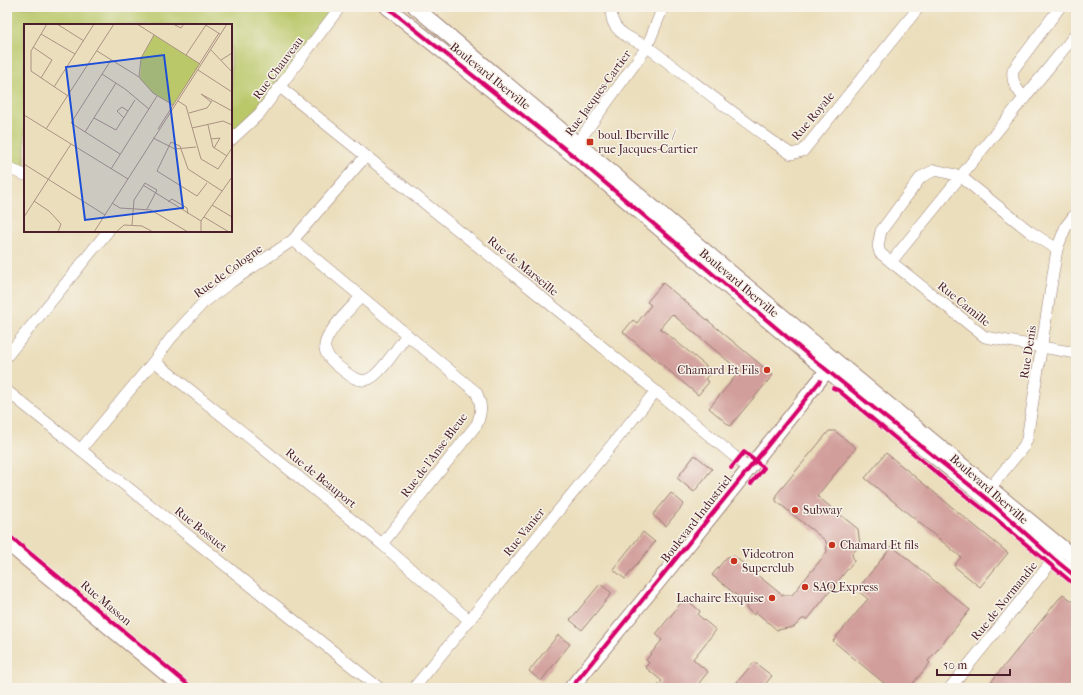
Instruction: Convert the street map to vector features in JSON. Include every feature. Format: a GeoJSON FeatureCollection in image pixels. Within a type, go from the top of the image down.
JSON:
{"type":"FeatureCollection","features":[{"type":"Feature","properties":{"kind":"street","name":"Rue Chauveau"},"geometry":{"type":"LineString","coordinates":[[232,139],[259,114],[340,7]]}},
{"type":"Feature","properties":{"kind":"street","name":"Boulevard Iberville"},"geometry":{"type":"LineString","coordinates":[[388,7],[574,148]]}},
{"type":"Feature","properties":{"kind":"street","name":"Boulevard Iberville"},"geometry":{"type":"LineString","coordinates":[[415,7],[574,148],[832,365],[982,494],[1058,554],[1076,560]]}},
{"type":"Feature","properties":{"kind":"street","name":"Rue Jacques-Cartier"},"geometry":{"type":"LineString","coordinates":[[613,7],[611,10],[612,18],[616,27],[624,35],[648,47]]}},
{"type":"Feature","properties":{"kind":"street","name":"Rue Jacques-Cartier"},"geometry":{"type":"LineString","coordinates":[[574,148],[648,47],[663,7]]}},
{"type":"Feature","properties":{"kind":"street","name":"Rue Royale"},"geometry":{"type":"LineString","coordinates":[[648,47],[743,121],[791,154],[803,151],[919,7]]}},
{"type":"Feature","properties":{"kind":"street"},"geometry":{"type":"LineString","coordinates":[[1025,99],[1014,85],[1012,77],[1013,70],[1060,7]]}},
{"type":"Feature","properties":{"kind":"street"},"geometry":{"type":"LineString","coordinates":[[891,262],[960,176],[1025,99],[1076,34]]}},
{"type":"Feature","properties":{"kind":"street","name":"Rue de Marseille"},"geometry":{"type":"LineString","coordinates":[[280,87],[365,157],[565,316],[655,392],[729,451],[748,469]]}},
{"type":"Feature","properties":{"kind":"street","name":"Rue de Cologne"},"geometry":{"type":"LineString","coordinates":[[81,449],[154,361],[171,338],[203,303],[293,240],[365,157]]}},
{"type":"Feature","properties":{"kind":"street"},"geometry":{"type":"LineString","coordinates":[[7,168],[24,175]]}},
{"type":"Feature","properties":{"kind":"street","name":"Rue Camille"},"geometry":{"type":"LineString","coordinates":[[1057,249],[1029,231],[960,176],[935,170],[921,177],[879,237],[878,246],[880,253],[985,337],[1076,353]]}},
{"type":"Feature","properties":{"kind":"street","name":"Rue Denis"},"geometry":{"type":"LineString","coordinates":[[990,488],[1024,446],[1042,348],[1057,249],[1066,226],[1076,214]]}},
{"type":"Feature","properties":{"kind":"street"},"geometry":{"type":"LineString","coordinates":[[7,356],[107,232]]}},
{"type":"Feature","properties":{"kind":"street","name":"Rue de l'Anse-Bleue"},"geometry":{"type":"LineString","coordinates":[[293,240],[360,298],[476,392],[480,401],[482,412],[477,424],[382,544]]}},
{"type":"Feature","properties":{"kind":"street"},"geometry":{"type":"LineString","coordinates":[[360,298],[325,339],[325,349],[332,361],[351,377],[365,380],[370,379],[379,371],[407,335]]}},
{"type":"Feature","properties":{"kind":"street","name":"Rue de Beauport"},"geometry":{"type":"LineString","coordinates":[[154,361],[382,544],[469,620]]}},
{"type":"Feature","properties":{"kind":"street","name":"Boulevard Iberville"},"geometry":{"type":"LineString","coordinates":[[832,365],[990,488],[1058,554],[1076,577]]}},
{"type":"Feature","properties":{"kind":"street","name":"Boulevard Industriel"},"geometry":{"type":"LineString","coordinates":[[571,688],[664,575],[832,365]]}},
{"type":"Feature","properties":{"kind":"street","name":"Rue Bossuet"},"geometry":{"type":"LineString","coordinates":[[7,391],[378,688]]}},
{"type":"Feature","properties":{"kind":"street","name":"Rue Vanier"},"geometry":{"type":"LineString","coordinates":[[414,688],[655,392]]}},
{"type":"Feature","properties":{"kind":"street","name":"Rue Masson"},"geometry":{"type":"LineString","coordinates":[[7,543],[183,688]]}},
{"type":"Feature","properties":{"kind":"street","name":"Rue de Normandie"},"geometry":{"type":"LineString","coordinates":[[950,688],[1058,554]]}},
{"type":"Feature","properties":{"kind":"green space"},"geometry":{"type":"Polygon","coordinates":[[[7,7],[341,7],[232,139],[232,24],[24,24],[24,175],[7,168],[7,7]]]}},
{"type":"Feature","properties":{"kind":"building"},"geometry":{"type":"Polygon","coordinates":[[[663,283],[773,375],[730,426],[709,408],[740,371],[672,314],[660,328],[712,371],[705,379],[709,382],[698,395],[623,332],[633,320],[637,323],[651,305],[647,302],[663,283]]]}},
{"type":"Feature","properties":{"kind":"building"},"geometry":{"type":"Polygon","coordinates":[[[829,431],[835,431],[856,448],[817,496],[858,529],[860,545],[852,554],[854,561],[808,619],[802,619],[794,627],[777,630],[756,612],[754,615],[746,608],[747,604],[712,575],[727,557],[734,556],[782,595],[792,595],[827,552],[826,541],[776,501],[776,495],[829,431]]]}},
{"type":"Feature","properties":{"kind":"building"},"geometry":{"type":"Polygon","coordinates":[[[886,453],[1008,553],[980,587],[954,566],[961,557],[865,478],[886,453]]]}},
{"type":"Feature","properties":{"kind":"building"},"geometry":{"type":"Polygon","coordinates":[[[695,455],[712,469],[694,492],[677,478],[695,455]]]}},
{"type":"Feature","properties":{"kind":"building"},"geometry":{"type":"Polygon","coordinates":[[[671,493],[684,504],[666,526],[653,515],[671,493]]]}},
{"type":"Feature","properties":{"kind":"building"},"geometry":{"type":"Polygon","coordinates":[[[643,532],[655,542],[625,579],[613,569],[643,532]]]}},
{"type":"Feature","properties":{"kind":"building"},"geometry":{"type":"Polygon","coordinates":[[[892,546],[970,610],[928,661],[930,663],[909,688],[890,688],[833,641],[868,599],[857,590],[892,546]]]}},
{"type":"Feature","properties":{"kind":"building"},"geometry":{"type":"Polygon","coordinates":[[[600,584],[612,593],[582,630],[570,620],[600,584]]]}},
{"type":"Feature","properties":{"kind":"building"},"geometry":{"type":"Polygon","coordinates":[[[1063,594],[1076,604],[1076,688],[986,688],[1063,594]]]}},
{"type":"Feature","properties":{"kind":"building"},"geometry":{"type":"Polygon","coordinates":[[[685,598],[700,611],[698,615],[716,630],[693,659],[708,672],[695,688],[656,688],[662,681],[645,667],[649,663],[646,660],[662,640],[656,634],[685,598]]]}},
{"type":"Feature","properties":{"kind":"building"},"geometry":{"type":"Polygon","coordinates":[[[558,635],[570,644],[541,681],[529,671],[558,635]]]}},
{"type":"Feature","properties":{"kind":"building"},"geometry":{"type":"Polygon","coordinates":[[[754,662],[772,676],[762,688],[732,688],[754,662]]]}},
{"type":"Feature","properties":{"kind":"cycle path"},"geometry":{"type":"LineString","coordinates":[[387,7],[570,153],[813,359],[987,499],[1076,577]]}},
{"type":"Feature","properties":{"kind":"cycle path"},"geometry":{"type":"LineString","coordinates":[[571,688],[820,381]]}},
{"type":"Feature","properties":{"kind":"cycle path"},"geometry":{"type":"LineString","coordinates":[[833,388],[838,390],[944,479],[996,519],[1076,586]]}},
{"type":"Feature","properties":{"kind":"cycle path"},"geometry":{"type":"LineString","coordinates":[[731,468],[744,452],[764,468],[751,484]]}},
{"type":"Feature","properties":{"kind":"cycle path"},"geometry":{"type":"LineString","coordinates":[[7,534],[192,688]]}},
{"type":"Feature","properties":{"kind":"place","name":"boul. Iberville / rue Jacques-Cartier"},"geometry":{"type":"Point","coordinates":[590,142]}},
{"type":"Feature","properties":{"kind":"place","name":"Chamard Et Fils"},"geometry":{"type":"Point","coordinates":[767,370]}},
{"type":"Feature","properties":{"kind":"place","name":"Subway"},"geometry":{"type":"Point","coordinates":[795,510]}},
{"type":"Feature","properties":{"kind":"place","name":"Chamard Et fils"},"geometry":{"type":"Point","coordinates":[832,545]}},
{"type":"Feature","properties":{"kind":"place","name":"Videotron Superclub"},"geometry":{"type":"Point","coordinates":[734,561]}},
{"type":"Feature","properties":{"kind":"place","name":"SAQ Express"},"geometry":{"type":"Point","coordinates":[805,587]}},
{"type":"Feature","properties":{"kind":"place","name":"Lachaire Exquise"},"geometry":{"type":"Point","coordinates":[772,598]}}]}
